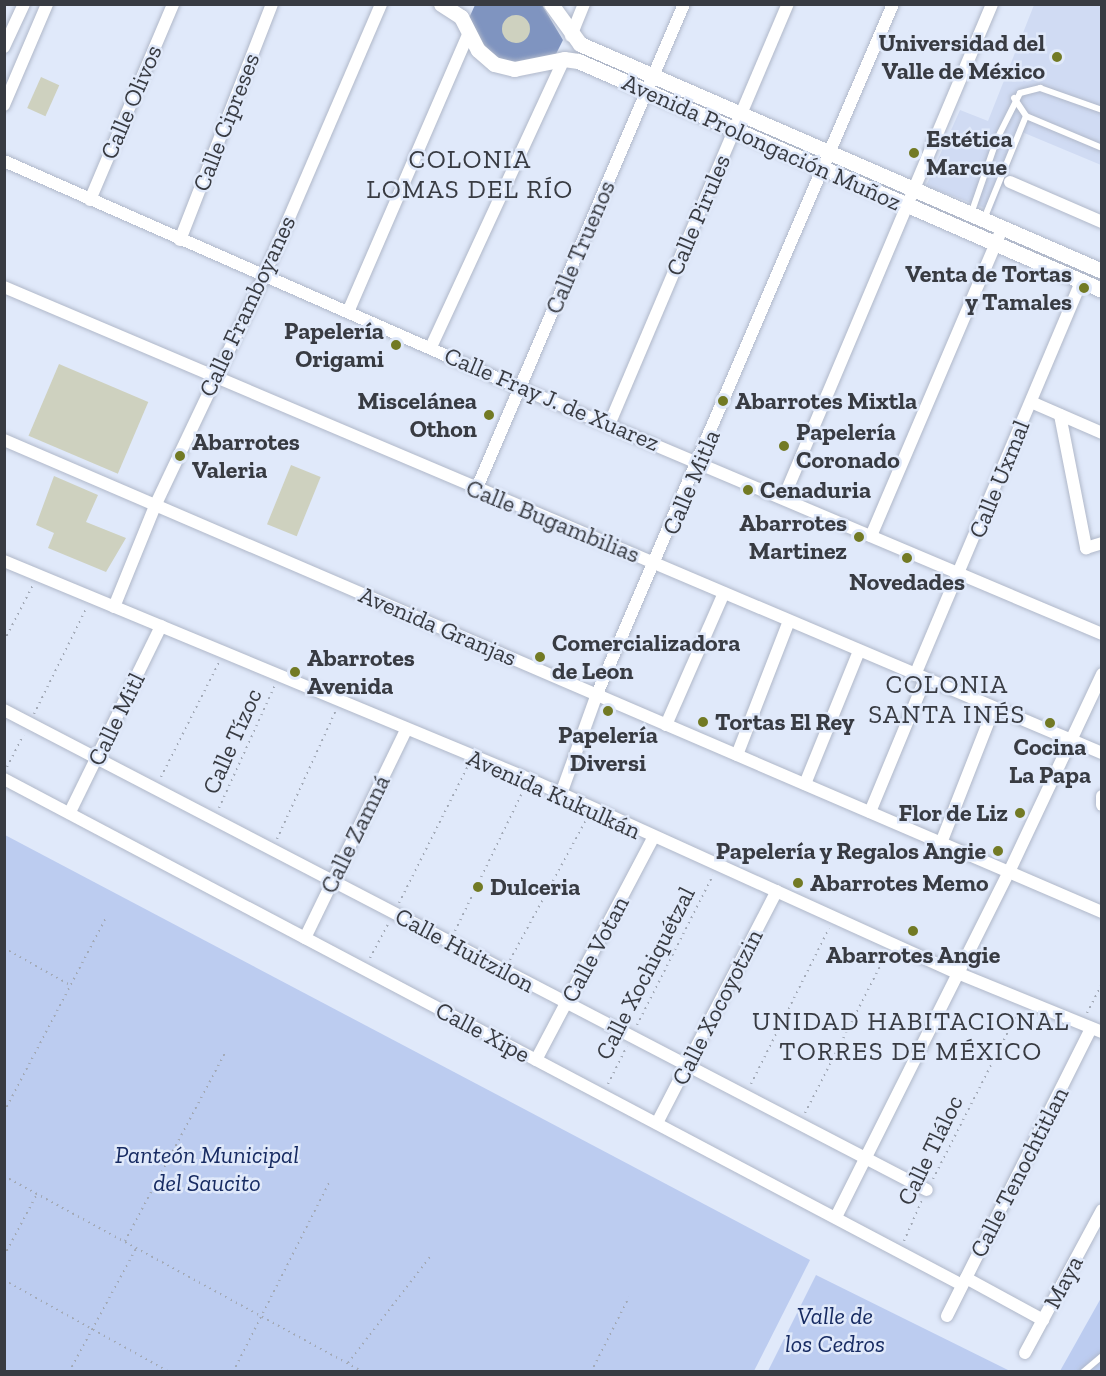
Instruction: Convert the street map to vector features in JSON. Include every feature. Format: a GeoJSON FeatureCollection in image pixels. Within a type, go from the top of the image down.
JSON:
{"type":"FeatureCollection","features":[{"type":"Feature","properties":{"kind":"street"},"geometry":{"type":"LineString","coordinates":[[4,47],[24,4]]}},
{"type":"Feature","properties":{"kind":"street"},"geometry":{"type":"LineString","coordinates":[[4,105],[47,4]]}},
{"type":"Feature","properties":{"kind":"street","name":"Calle Olivos"},"geometry":{"type":"LineString","coordinates":[[90,200],[172,4]]}},
{"type":"Feature","properties":{"kind":"street","name":"Calle Cipreses"},"geometry":{"type":"LineString","coordinates":[[180,240],[272,4]]}},
{"type":"Feature","properties":{"kind":"street","name":"Calle Framboyanes"},"geometry":{"type":"LineString","coordinates":[[114,607],[155,506],[214,376],[264,276],[381,4]]}},
{"type":"Feature","properties":{"kind":"street"},"geometry":{"type":"LineString","coordinates":[[441,4],[464,11],[468,34],[494,63],[514,69],[564,59]]}},
{"type":"Feature","properties":{"kind":"street"},"geometry":{"type":"LineString","coordinates":[[551,4],[571,36]]}},
{"type":"Feature","properties":{"kind":"street"},"geometry":{"type":"LineString","coordinates":[[432,347],[564,59],[585,4]]}},
{"type":"Feature","properties":{"kind":"street","name":"Calle Truenos"},"geometry":{"type":"LineString","coordinates":[[476,490],[684,4]]}},
{"type":"Feature","properties":{"kind":"street","name":"Calle Pirules"},"geometry":{"type":"LineString","coordinates":[[609,425],[788,4]]}},
{"type":"Feature","properties":{"kind":"street","name":"Calle Mitla"},"geometry":{"type":"LineString","coordinates":[[561,794],[597,694],[656,564],[892,4]]}},
{"type":"Feature","properties":{"kind":"street"},"geometry":{"type":"LineString","coordinates":[[784,497],[917,190],[992,4]]}},
{"type":"Feature","properties":{"kind":"street"},"geometry":{"type":"LineString","coordinates":[[348,312],[468,34]]}},
{"type":"Feature","properties":{"kind":"street","name":"Avenida Prolongación Muñoz"},"geometry":{"type":"LineString","coordinates":[[571,36],[650,84]]}},
{"type":"Feature","properties":{"kind":"street","name":"Avenida Prolongación Muñoz"},"geometry":{"type":"LineString","coordinates":[[564,59],[650,84],[827,160],[917,190],[1100,266]]}},
{"type":"Feature","properties":{"kind":"street","name":"Calle Fray J. de Xuarez"},"geometry":{"type":"LineString","coordinates":[[4,160],[180,240],[432,347],[520,388],[784,497],[1101,634]]}},
{"type":"Feature","properties":{"kind":"street","name":"Avenida Prolongación Muñoz"},"geometry":{"type":"LineString","coordinates":[[827,160],[909,207],[1101,290]]}},
{"type":"Feature","properties":{"kind":"street"},"geometry":{"type":"LineString","coordinates":[[1010,182],[1101,222]]}},
{"type":"Feature","properties":{"kind":"street"},"geometry":{"type":"LineString","coordinates":[[871,536],[1003,227]]}},
{"type":"Feature","properties":{"kind":"street","name":"Calle Uxmal"},"geometry":{"type":"LineString","coordinates":[[870,812],[961,572],[1081,282]]}},
{"type":"Feature","properties":{"kind":"street","name":"Calle Bugambilias"},"geometry":{"type":"LineString","coordinates":[[4,287],[476,490],[1101,753]]}},
{"type":"Feature","properties":{"kind":"street"},"geometry":{"type":"LineString","coordinates":[[1031,402],[1101,433]]}},
{"type":"Feature","properties":{"kind":"street"},"geometry":{"type":"LineString","coordinates":[[1060,415],[1086,548],[1101,543]]}},
{"type":"Feature","properties":{"kind":"street","name":"Avenida Granjas"},"geometry":{"type":"LineString","coordinates":[[4,440],[1101,912]]}},
{"type":"Feature","properties":{"kind":"street","name":"Avenida Kukulkán"},"geometry":{"type":"LineString","coordinates":[[4,561],[406,730],[529,779],[653,838],[893,942],[955,972],[1025,998],[1092,1028]]}},
{"type":"Feature","properties":{"kind":"street"},"geometry":{"type":"LineString","coordinates":[[666,725],[724,593]]}},
{"type":"Feature","properties":{"kind":"street"},"geometry":{"type":"LineString","coordinates":[[737,755],[789,621]]}},
{"type":"Feature","properties":{"kind":"street","name":"Calle Mitl"},"geometry":{"type":"LineString","coordinates":[[70,812],[161,626]]}},
{"type":"Feature","properties":{"kind":"street"},"geometry":{"type":"LineString","coordinates":[[805,784],[859,651]]}},
{"type":"Feature","properties":{"kind":"street"},"geometry":{"type":"LineString","coordinates":[[836,1217],[955,972],[1009,872],[1101,674]]}},
{"type":"Feature","properties":{"kind":"street"},"geometry":{"type":"LineString","coordinates":[[941,843],[994,708]]}},
{"type":"Feature","properties":{"kind":"street","name":"Calle Huitzilon"},"geometry":{"type":"LineString","coordinates":[[4,710],[214,819],[274,847],[332,881],[798,1126],[927,1190]]}},
{"type":"Feature","properties":{"kind":"street","name":"Calle Zamná"},"geometry":{"type":"LineString","coordinates":[[305,938],[406,730]]}},
{"type":"Feature","properties":{"kind":"street","name":"Calle Xipe"},"geometry":{"type":"LineString","coordinates":[[4,778],[899,1252],[1043,1320]]}},
{"type":"Feature","properties":{"kind":"street"},"geometry":{"type":"LineString","coordinates":[[1101,796],[1101,805]]}},
{"type":"Feature","properties":{"kind":"street","name":"Calle Votan"},"geometry":{"type":"LineString","coordinates":[[536,1060],[653,838]]}},
{"type":"Feature","properties":{"kind":"street","name":"Calle Xocoyotzin"},"geometry":{"type":"LineString","coordinates":[[657,1124],[777,891]]}},
{"type":"Feature","properties":{"kind":"street","name":"Calle Tenochtitlan"},"geometry":{"type":"LineString","coordinates":[[947,1316],[1092,1028]]}},
{"type":"Feature","properties":{"kind":"street","name":"Maya"},"geometry":{"type":"LineString","coordinates":[[1024,1353],[1101,1210]]}},
{"type":"Feature","properties":{"kind":"lane"},"geometry":{"type":"LineString","coordinates":[[977,216],[982,183],[1014,98],[1040,88],[1101,110]]}},
{"type":"Feature","properties":{"kind":"lane"},"geometry":{"type":"LineString","coordinates":[[1014,98],[1026,116],[1099,145]]}},
{"type":"Feature","properties":{"kind":"lane"},"geometry":{"type":"LineString","coordinates":[[977,216],[996,188],[1026,116]]}},
{"type":"Feature","properties":{"kind":"lane"},"geometry":{"type":"LineString","coordinates":[[997,139],[1013,143]]}},
{"type":"Feature","properties":{"kind":"lane"},"geometry":{"type":"LineString","coordinates":[[982,183],[996,188]]}},
{"type":"Feature","properties":{"kind":"lane"},"geometry":{"type":"LineString","coordinates":[[1083,1371],[1101,1356]]}},
{"type":"Feature","properties":{"kind":"path"},"geometry":{"type":"LineString","coordinates":[[4,641],[38,575]]}},
{"type":"Feature","properties":{"kind":"path"},"geometry":{"type":"LineString","coordinates":[[4,773],[92,598]]}},
{"type":"Feature","properties":{"kind":"path"},"geometry":{"type":"LineString","coordinates":[[155,788],[224,653]]}},
{"type":"Feature","properties":{"kind":"path","name":"Calle Tízoc"},"geometry":{"type":"LineString","coordinates":[[214,819],[279,676]]}},
{"type":"Feature","properties":{"kind":"path"},"geometry":{"type":"LineString","coordinates":[[274,847],[340,702]]}},
{"type":"Feature","properties":{"kind":"path"},"geometry":{"type":"LineString","coordinates":[[364,969],[473,757]]}},
{"type":"Feature","properties":{"kind":"path"},"geometry":{"type":"LineString","coordinates":[[450,942],[529,779]]}},
{"type":"Feature","properties":{"kind":"path"},"geometry":{"type":"LineString","coordinates":[[504,971],[592,809]]}},
{"type":"Feature","properties":{"kind":"path","name":"Calle Xochiquétzal"},"geometry":{"type":"LineString","coordinates":[[603,1095],[718,865]]}},
{"type":"Feature","properties":{"kind":"path"},"geometry":{"type":"LineString","coordinates":[[4,1112],[107,916]]}},
{"type":"Feature","properties":{"kind":"path"},"geometry":{"type":"LineString","coordinates":[[745,1098],[835,917]]}},
{"type":"Feature","properties":{"kind":"path"},"geometry":{"type":"LineString","coordinates":[[798,1126],[893,942]]}},
{"type":"Feature","properties":{"kind":"path"},"geometry":{"type":"LineString","coordinates":[[4,948],[71,985]]}},
{"type":"Feature","properties":{"kind":"path"},"geometry":{"type":"LineString","coordinates":[[1092,1028],[1101,984]]}},
{"type":"Feature","properties":{"kind":"path","name":"Calle Tláloc"},"geometry":{"type":"LineString","coordinates":[[899,1252],[927,1190],[1025,998]]}},
{"type":"Feature","properties":{"kind":"path"},"geometry":{"type":"LineString","coordinates":[[125,1241],[225,1053]]}},
{"type":"Feature","properties":{"kind":"path"},"geometry":{"type":"LineString","coordinates":[[4,1176],[364,1371]]}},
{"type":"Feature","properties":{"kind":"path"},"geometry":{"type":"LineString","coordinates":[[233,1371],[330,1181]]}},
{"type":"Feature","properties":{"kind":"path"},"geometry":{"type":"LineString","coordinates":[[4,1256],[37,1194]]}},
{"type":"Feature","properties":{"kind":"path"},"geometry":{"type":"LineString","coordinates":[[69,1371],[137,1247]]}},
{"type":"Feature","properties":{"kind":"path"},"geometry":{"type":"LineString","coordinates":[[348,1363],[430,1257]]}},
{"type":"Feature","properties":{"kind":"path"},"geometry":{"type":"LineString","coordinates":[[4,1280],[169,1371]]}},
{"type":"Feature","properties":{"kind":"path"},"geometry":{"type":"LineString","coordinates":[[591,1371],[629,1297]]}},
{"type":"Feature","properties":{"kind":"shaded area"},"geometry":{"type":"Polygon","coordinates":[[[475,5],[542,5],[563,40],[556,54],[518,63],[497,59],[482,47],[469,18],[475,5]]]}},
{"type":"Feature","properties":{"kind":"shaded area","name":"Universidad del Valle de México"},"geometry":{"type":"Polygon","coordinates":[[[1034,5],[1101,5],[1101,165],[1022,132],[993,211],[926,186],[960,110],[988,121],[1034,5]]]}},
{"type":"Feature","properties":{"kind":"green space","name":"Panteón Municipal del Saucito"},"geometry":{"type":"Polygon","coordinates":[[[5,835],[810,1260],[754,1371],[5,1371],[5,835]]]}},
{"type":"Feature","properties":{"kind":"green space","name":"Valle de los Cedros"},"geometry":{"type":"Polygon","coordinates":[[[816,1275],[1010,1371],[768,1371],[816,1275]]]}},
{"type":"Feature","properties":{"kind":"green space"},"geometry":{"type":"Polygon","coordinates":[[[1101,1298],[1101,1371],[1060,1371],[1101,1298]]]}},
{"type":"Feature","properties":{"kind":"building"},"geometry":{"type":"Polygon","coordinates":[[[516,15],[526,19],[530,29],[526,39],[516,43],[506,39],[502,29],[506,19],[516,15]]]}},
{"type":"Feature","properties":{"kind":"building"},"geometry":{"type":"Polygon","coordinates":[[[41,77],[59,85],[45,116],[27,108],[41,77]]]}},
{"type":"Feature","properties":{"kind":"building"},"geometry":{"type":"Polygon","coordinates":[[[59,364],[148,402],[118,474],[29,436],[59,364]]]}},
{"type":"Feature","properties":{"kind":"building"},"geometry":{"type":"Polygon","coordinates":[[[291,465],[321,477],[297,536],[267,524],[291,465]]]}},
{"type":"Feature","properties":{"kind":"building"},"geometry":{"type":"Polygon","coordinates":[[[54,476],[98,495],[86,522],[126,538],[106,572],[48,548],[54,533],[36,525],[54,476]]]}},
{"type":"Feature","properties":{"kind":"place","name":"Universidad del Valle de México"},"geometry":{"type":"Point","coordinates":[1057,57]}},
{"type":"Feature","properties":{"kind":"place","name":"Estética Marcue"},"geometry":{"type":"Point","coordinates":[914,153]}},
{"type":"Feature","properties":{"kind":"place","name":"Venta de Tortas y Tamales"},"geometry":{"type":"Point","coordinates":[1084,288]}},
{"type":"Feature","properties":{"kind":"place","name":"Papelería Origami"},"geometry":{"type":"Point","coordinates":[396,345]}},
{"type":"Feature","properties":{"kind":"place","name":"Abarrotes Mixtla"},"geometry":{"type":"Point","coordinates":[723,401]}},
{"type":"Feature","properties":{"kind":"place","name":"Miscelánea Othon"},"geometry":{"type":"Point","coordinates":[489,415]}},
{"type":"Feature","properties":{"kind":"place","name":"Papelería Coronado"},"geometry":{"type":"Point","coordinates":[784,446]}},
{"type":"Feature","properties":{"kind":"place","name":"Abarrotes Valeria"},"geometry":{"type":"Point","coordinates":[180,456]}},
{"type":"Feature","properties":{"kind":"place","name":"Cenaduria"},"geometry":{"type":"Point","coordinates":[748,490]}},
{"type":"Feature","properties":{"kind":"place","name":"Abarrotes Martinez"},"geometry":{"type":"Point","coordinates":[859,537]}},
{"type":"Feature","properties":{"kind":"place","name":"Novedades"},"geometry":{"type":"Point","coordinates":[907,558]}},
{"type":"Feature","properties":{"kind":"place","name":"Comercializadora de Leon"},"geometry":{"type":"Point","coordinates":[540,657]}},
{"type":"Feature","properties":{"kind":"place","name":"Abarrotes Avenida"},"geometry":{"type":"Point","coordinates":[295,672]}},
{"type":"Feature","properties":{"kind":"place","name":"Papelería Diversi"},"geometry":{"type":"Point","coordinates":[608,711]}},
{"type":"Feature","properties":{"kind":"place","name":"Tortas El Rey"},"geometry":{"type":"Point","coordinates":[703,722]}},
{"type":"Feature","properties":{"kind":"place","name":"Cocina La Papa"},"geometry":{"type":"Point","coordinates":[1050,723]}},
{"type":"Feature","properties":{"kind":"place","name":"Flor de Liz"},"geometry":{"type":"Point","coordinates":[1020,813]}},
{"type":"Feature","properties":{"kind":"place","name":"Papelería y Regalos Angie"},"geometry":{"type":"Point","coordinates":[998,851]}},
{"type":"Feature","properties":{"kind":"place","name":"Abarrotes Memo"},"geometry":{"type":"Point","coordinates":[798,883]}},
{"type":"Feature","properties":{"kind":"place","name":"Dulceria"},"geometry":{"type":"Point","coordinates":[478,887]}},
{"type":"Feature","properties":{"kind":"place","name":"Abarrotes Angie"},"geometry":{"type":"Point","coordinates":[913,931]}},
{"type":"Feature","properties":{"kind":"district","name":"COLONIA LOMAS DEL RÍO"},"geometry":{"type":"Point","coordinates":[470,175]}},
{"type":"Feature","properties":{"kind":"district","name":"COLONIA SANTA INÉS"},"geometry":{"type":"Point","coordinates":[947,700]}},
{"type":"Feature","properties":{"kind":"district","name":"UNIDAD HABITACIONAL TORRES DE MÉXICO"},"geometry":{"type":"Point","coordinates":[911,1037]}}]}
